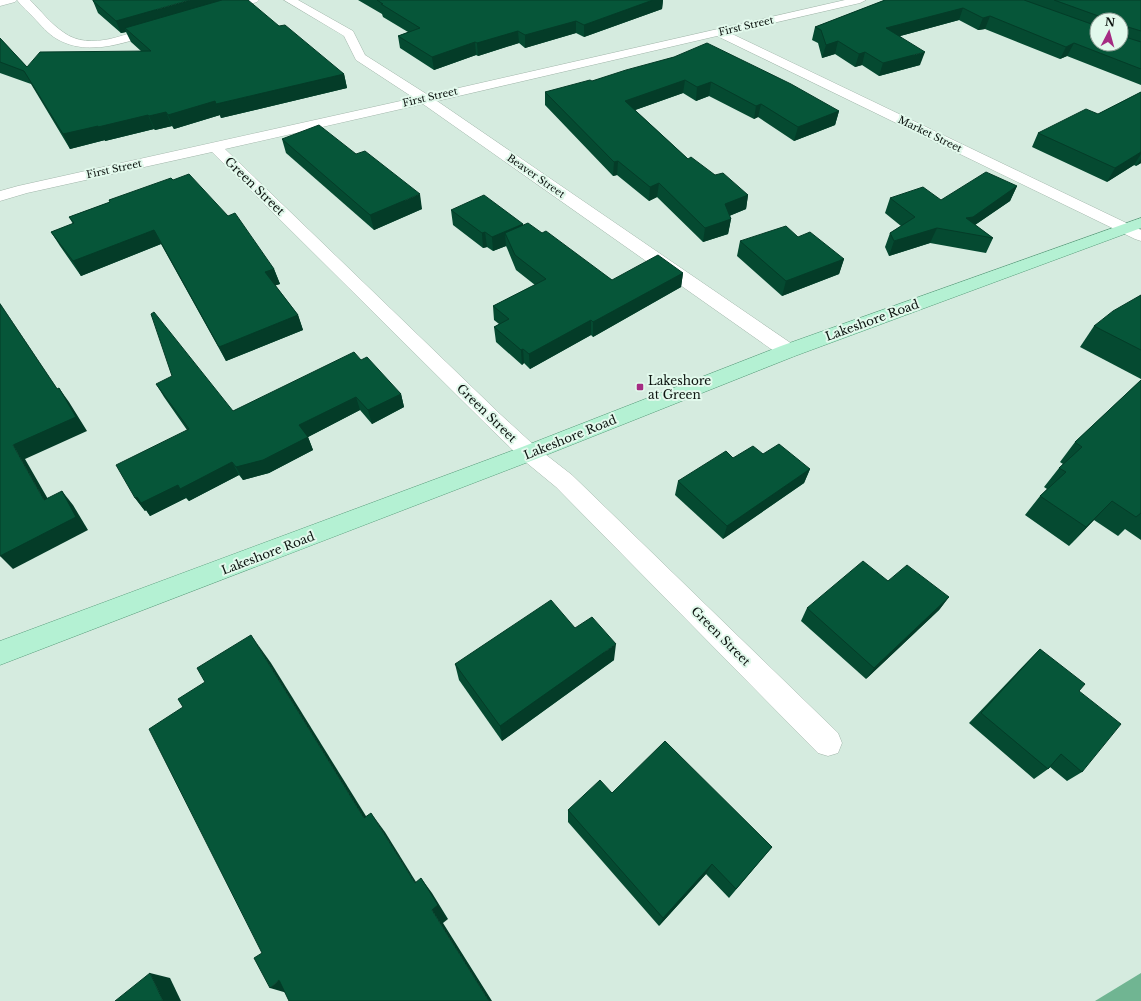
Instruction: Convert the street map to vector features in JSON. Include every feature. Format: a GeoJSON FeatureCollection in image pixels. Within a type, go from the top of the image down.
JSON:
{"type":"FeatureCollection","features":[{"type":"Feature","properties":{"kind":"main road","name":"Lakeshore Road"},"geometry":{"type":"LineString","coordinates":[[0,653],[529,453],[788,351],[1136,229]]}},
{"type":"Feature","properties":{"kind":"street"},"geometry":{"type":"LineString","coordinates":[[0,3],[11,0]]}},
{"type":"Feature","properties":{"kind":"street"},"geometry":{"type":"LineString","coordinates":[[23,0],[61,37],[79,44],[101,44],[169,24]]}},
{"type":"Feature","properties":{"kind":"street"},"geometry":{"type":"LineString","coordinates":[[208,13],[253,0]]}},
{"type":"Feature","properties":{"kind":"street","name":"Beaver Street"},"geometry":{"type":"LineString","coordinates":[[290,0],[349,34],[360,57],[424,98],[788,351]]}},
{"type":"Feature","properties":{"kind":"street","name":"First Street"},"geometry":{"type":"LineString","coordinates":[[0,196],[23,189],[215,147],[424,98],[860,0]]}},
{"type":"Feature","properties":{"kind":"street","name":"Market Street"},"geometry":{"type":"LineString","coordinates":[[718,32],[1136,229]]}},
{"type":"Feature","properties":{"kind":"street","name":"Green Street"},"geometry":{"type":"LineString","coordinates":[[215,147],[529,453],[564,481],[828,743]]}},
{"type":"Feature","properties":{"kind":"shaded area"},"geometry":{"type":"Polygon","coordinates":[[[1141,973],[1141,1001],[1095,1001],[1141,973]]]}},
{"type":"Feature","properties":{"kind":"building"},"geometry":{"type":"Polygon","coordinates":[[[93,0],[190,0],[116,21],[93,0]]]}},
{"type":"Feature","properties":{"kind":"building"},"geometry":{"type":"Polygon","coordinates":[[[222,0],[248,0],[279,26],[285,25],[344,74],[216,104],[215,101],[168,115],[166,112],[148,115],[63,134],[24,71],[0,62],[0,38],[27,67],[40,52],[151,51],[125,28],[222,0]]]}},
{"type":"Feature","properties":{"kind":"building"},"geometry":{"type":"Polygon","coordinates":[[[377,0],[653,0],[584,25],[576,21],[525,35],[518,31],[477,43],[475,42],[432,57],[398,36],[420,28],[377,0]]]}},
{"type":"Feature","properties":{"kind":"building"},"geometry":{"type":"Polygon","coordinates":[[[885,0],[1024,0],[1089,23],[1089,49],[1074,43],[1066,47],[990,16],[983,18],[963,8],[886,28],[925,52],[883,63],[865,52],[859,54],[838,41],[826,45],[821,30],[815,27],[885,0]]]}},
{"type":"Feature","properties":{"kind":"building"},"geometry":{"type":"Polygon","coordinates":[[[1054,0],[1141,0],[1141,31],[1129,27],[1129,12],[1089,13],[1054,0]]]}},
{"type":"Feature","properties":{"kind":"building"},"geometry":{"type":"Polygon","coordinates":[[[1129,38],[1141,42],[1141,69],[1097,52],[1129,52],[1129,38]]]}},
{"type":"Feature","properties":{"kind":"building"},"geometry":{"type":"Polygon","coordinates":[[[707,43],[791,84],[839,111],[798,127],[761,104],[756,106],[711,82],[697,87],[685,80],[625,101],[688,159],[691,157],[715,175],[723,173],[748,195],[725,204],[731,219],[705,228],[659,183],[650,187],[618,161],[614,162],[545,92],[590,80],[592,81],[674,57],[707,43]]]}},
{"type":"Feature","properties":{"kind":"building"},"geometry":{"type":"Polygon","coordinates":[[[1141,92],[1141,152],[1115,168],[1038,133],[1086,109],[1098,114],[1141,92]]]}},
{"type":"Feature","properties":{"kind":"building"},"geometry":{"type":"Polygon","coordinates":[[[319,125],[356,154],[365,151],[420,194],[370,215],[282,139],[319,125]]]}},
{"type":"Feature","properties":{"kind":"building"},"geometry":{"type":"Polygon","coordinates":[[[986,172],[1017,186],[973,217],[966,218],[993,238],[937,228],[894,241],[890,233],[915,217],[890,198],[923,187],[941,200],[986,172]]]}},
{"type":"Feature","properties":{"kind":"building"},"geometry":{"type":"Polygon","coordinates":[[[189,174],[228,216],[235,213],[274,269],[265,272],[298,315],[219,347],[154,230],[73,261],[51,232],[74,223],[69,217],[110,202],[109,200],[171,178],[173,180],[189,174]]]}},
{"type":"Feature","properties":{"kind":"building"},"geometry":{"type":"Polygon","coordinates":[[[484,195],[523,224],[492,237],[485,232],[482,233],[451,210],[484,195]]]}},
{"type":"Feature","properties":{"kind":"building"},"geometry":{"type":"Polygon","coordinates":[[[528,223],[542,233],[546,231],[612,280],[658,255],[683,273],[593,322],[591,320],[529,354],[523,349],[521,350],[494,327],[509,319],[493,306],[546,279],[515,255],[505,233],[528,223]]]}},
{"type":"Feature","properties":{"kind":"building"},"geometry":{"type":"Polygon","coordinates":[[[786,226],[798,237],[810,232],[844,259],[786,281],[740,241],[786,226]]]}},
{"type":"Feature","properties":{"kind":"building"},"geometry":{"type":"Polygon","coordinates":[[[1141,295],[1141,350],[1094,326],[1113,311],[1141,295]]]}},
{"type":"Feature","properties":{"kind":"building"},"geometry":{"type":"Polygon","coordinates":[[[0,304],[57,389],[59,388],[76,417],[13,445],[44,500],[62,491],[76,517],[0,556],[0,304]]]}},
{"type":"Feature","properties":{"kind":"building"},"geometry":{"type":"Polygon","coordinates":[[[154,312],[233,411],[354,352],[361,360],[367,357],[401,394],[368,410],[356,397],[299,425],[308,437],[263,460],[236,467],[232,462],[180,489],[178,485],[141,503],[137,497],[135,498],[116,465],[189,429],[156,384],[172,376],[151,314],[154,312]]]}},
{"type":"Feature","properties":{"kind":"building"},"geometry":{"type":"Polygon","coordinates":[[[1141,380],[1141,513],[1136,517],[1112,501],[1086,527],[1040,496],[1066,472],[1059,468],[1082,447],[1075,442],[1141,380]]]}},
{"type":"Feature","properties":{"kind":"building"},"geometry":{"type":"Polygon","coordinates":[[[779,444],[810,469],[727,526],[678,481],[726,451],[733,458],[753,446],[763,454],[779,444]]]}},
{"type":"Feature","properties":{"kind":"building"},"geometry":{"type":"Polygon","coordinates":[[[863,561],[888,581],[907,565],[949,597],[874,668],[807,608],[863,561]]]}},
{"type":"Feature","properties":{"kind":"building"},"geometry":{"type":"Polygon","coordinates":[[[551,600],[575,628],[592,617],[616,644],[500,726],[455,664],[551,600]]]}},
{"type":"Feature","properties":{"kind":"building"},"geometry":{"type":"Polygon","coordinates":[[[251,635],[364,818],[371,813],[415,883],[421,878],[438,905],[432,910],[489,1001],[289,1001],[279,980],[270,988],[254,958],[262,953],[149,729],[183,707],[178,699],[205,682],[197,668],[251,635]]]}},
{"type":"Feature","properties":{"kind":"building"},"geometry":{"type":"Polygon","coordinates":[[[1040,649],[1085,684],[1079,691],[1121,724],[1082,772],[1061,754],[1048,769],[981,713],[1040,649]]]}},
{"type":"Feature","properties":{"kind":"building"},"geometry":{"type":"Polygon","coordinates":[[[665,741],[772,847],[736,889],[712,864],[663,918],[568,810],[600,780],[612,793],[665,741]]]}},
{"type":"Feature","properties":{"kind":"building"},"geometry":{"type":"Polygon","coordinates":[[[150,973],[163,1001],[115,1001],[150,973]]]}},
{"type":"Feature","properties":{"kind":"place","name":"Lakeshore at Green"},"geometry":{"type":"Point","coordinates":[640,387]}}]}
